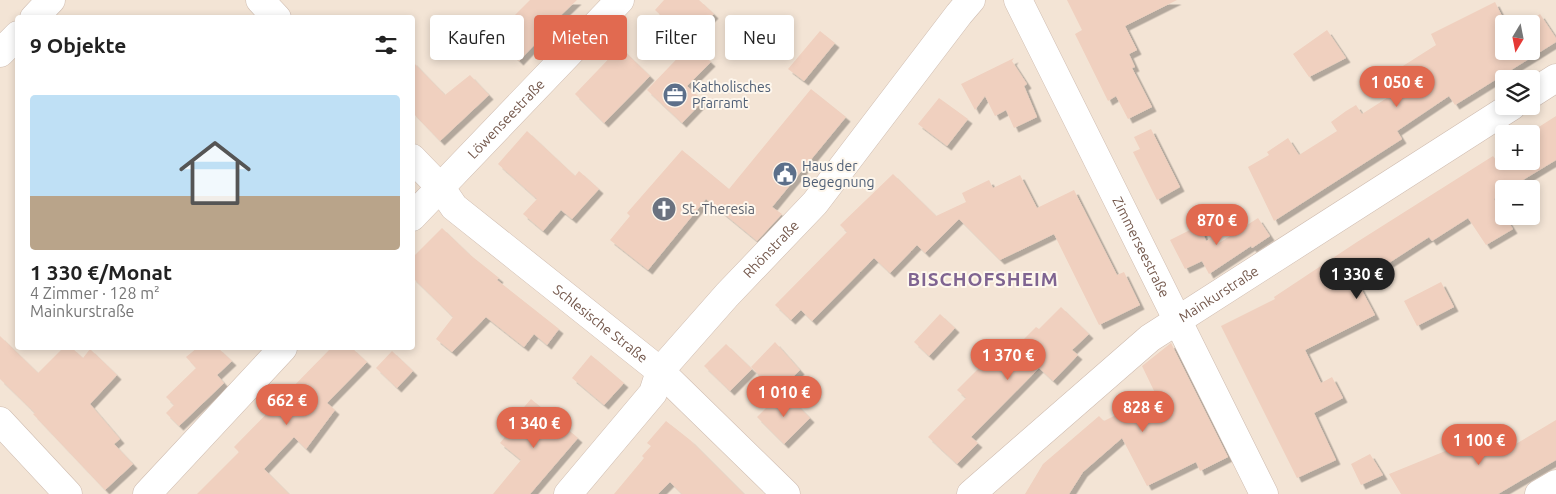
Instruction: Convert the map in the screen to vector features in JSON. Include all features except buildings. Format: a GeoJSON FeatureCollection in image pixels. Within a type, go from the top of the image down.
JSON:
{"type":"FeatureCollection","features":[{"type":"Feature","properties":{"kind":"street"},"geometry":{"type":"LineString","coordinates":[[37,15],[51,0]]}},
{"type":"Feature","properties":{"kind":"street"},"geometry":{"type":"LineString","coordinates":[[260,0],[274,15]]}},
{"type":"Feature","properties":{"kind":"street","name":"Löwenseestraße"},"geometry":{"type":"LineString","coordinates":[[415,213],[620,0]]}},
{"type":"Feature","properties":{"kind":"street","name":"Rhönstraße"},"geometry":{"type":"LineString","coordinates":[[568,494],[653,393],[660,371],[727,296],[815,203],[971,0]]}},
{"type":"Feature","properties":{"kind":"street","name":"Zimmerseestraße"},"geometry":{"type":"LineString","coordinates":[[1018,0],[1264,494]]}},
{"type":"Feature","properties":{"kind":"street"},"geometry":{"type":"LineString","coordinates":[[0,53],[15,38]]}},
{"type":"Feature","properties":{"kind":"street"},"geometry":{"type":"LineString","coordinates":[[1540,88],[1556,78]]}},
{"type":"Feature","properties":{"kind":"street","name":"Mainkurstraße"},"geometry":{"type":"LineString","coordinates":[[971,494],[1150,338],[1498,115]]}},
{"type":"Feature","properties":{"kind":"street","name":"Schlesische Straße"},"geometry":{"type":"LineString","coordinates":[[415,161],[441,188],[454,207],[660,371],[786,494]]}},
{"type":"Feature","properties":{"kind":"street"},"geometry":{"type":"LineString","coordinates":[[147,494],[271,352]]}},
{"type":"Feature","properties":{"kind":"street"},"geometry":{"type":"LineString","coordinates":[[0,421],[68,494]]}},
{"type":"Feature","properties":{"kind":"street"},"geometry":{"type":"LineString","coordinates":[[1539,494],[1556,484]]}},
{"type":"Feature","properties":{"kind":"shaded area"},"geometry":{"type":"Polygon","coordinates":[[[0,0],[1556,0],[1556,494],[0,494],[0,0]]]}},
{"type":"Feature","properties":{"kind":"place","name":"Katholisches Pfarramt"},"geometry":{"type":"Point","coordinates":[675,95]}},
{"type":"Feature","properties":{"kind":"place","name":"Haus der Begegnung"},"geometry":{"type":"Point","coordinates":[785,174]}},
{"type":"Feature","properties":{"kind":"place","name":"St. Theresia"},"geometry":{"type":"Point","coordinates":[664,209]}},
{"type":"Feature","properties":{"kind":"district","name":"BISCHOFSHEIM"},"geometry":{"type":"Point","coordinates":[983,279]}}]}
